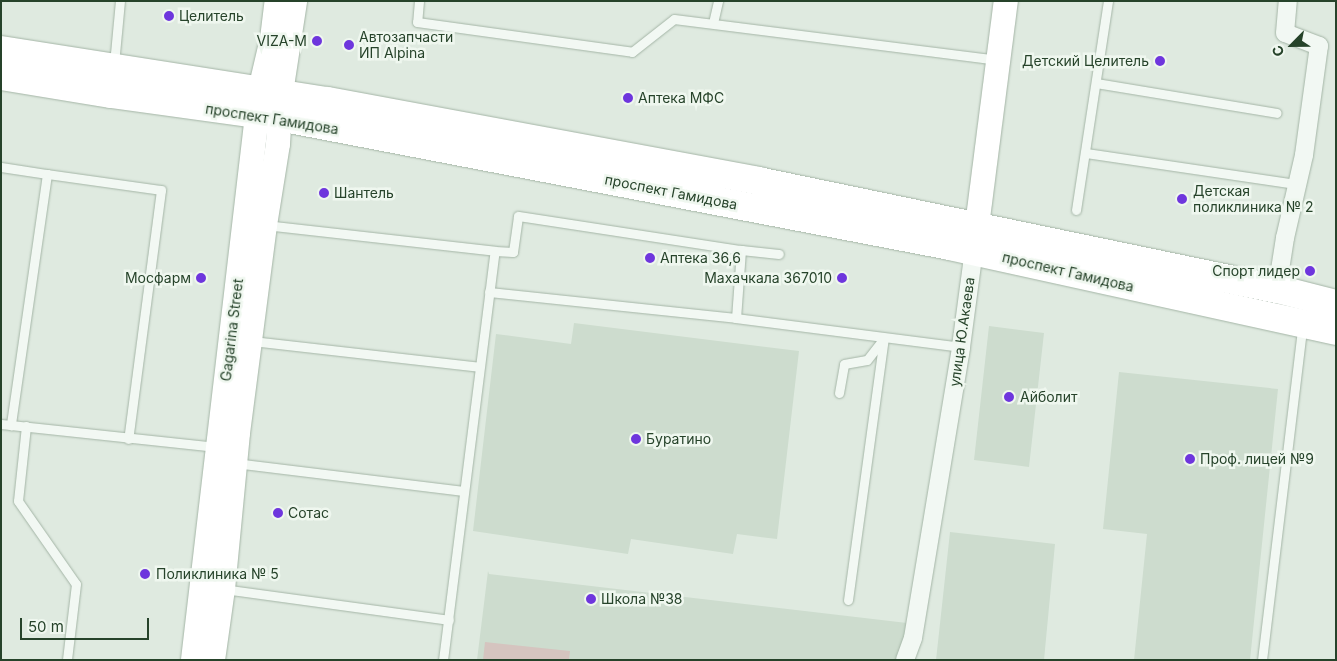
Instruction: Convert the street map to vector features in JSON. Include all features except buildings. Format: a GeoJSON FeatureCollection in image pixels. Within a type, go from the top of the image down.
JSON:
{"type":"FeatureCollection","features":[{"type":"Feature","properties":{"kind":"main road","name":"Gagarina Street"},"geometry":{"type":"LineString","coordinates":[[194,660],[226,455],[270,104],[272,39],[277,1]]}},
{"type":"Feature","properties":{"kind":"main road","name":"Gagarina Street"},"geometry":{"type":"LineString","coordinates":[[213,660],[223,589],[226,455],[238,433],[265,225],[278,144],[270,104],[295,1]]}},
{"type":"Feature","properties":{"kind":"main road","name":"улица Ю.Акаева"},"geometry":{"type":"LineString","coordinates":[[976,238],[1006,1]]}},
{"type":"Feature","properties":{"kind":"main road","name":"проспект Гамидова"},"geometry":{"type":"LineString","coordinates":[[1,50],[112,81]]}},
{"type":"Feature","properties":{"kind":"main road","name":"проспект Гамидова"},"geometry":{"type":"LineString","coordinates":[[1,76],[112,81],[758,181],[1303,325],[1336,331]]}},
{"type":"Feature","properties":{"kind":"main road","name":"проспект Гамидова"},"geometry":{"type":"LineString","coordinates":[[976,238],[1277,288],[1336,304]]}},
{"type":"Feature","properties":{"kind":"street"},"geometry":{"type":"LineString","coordinates":[[1277,288],[1296,184],[1304,155],[1319,46],[1285,33],[1288,1]]}},
{"type":"Feature","properties":{"kind":"street","name":"улица Ю.Акаева"},"geometry":{"type":"LineString","coordinates":[[905,660],[913,638],[961,347],[976,238]]}},
{"type":"Feature","properties":{"kind":"lane"},"geometry":{"type":"LineString","coordinates":[[112,81],[120,1]]}},
{"type":"Feature","properties":{"kind":"lane"},"geometry":{"type":"LineString","coordinates":[[419,1],[417,22],[632,52],[674,19],[998,60]]}},
{"type":"Feature","properties":{"kind":"lane"},"geometry":{"type":"LineString","coordinates":[[713,23],[718,1]]}},
{"type":"Feature","properties":{"kind":"lane"},"geometry":{"type":"LineString","coordinates":[[1076,210],[1108,1]]}},
{"type":"Feature","properties":{"kind":"lane"},"geometry":{"type":"LineString","coordinates":[[1096,83],[1278,113]]}},
{"type":"Feature","properties":{"kind":"lane"},"geometry":{"type":"LineString","coordinates":[[1086,153],[1296,184]]}},
{"type":"Feature","properties":{"kind":"lane"},"geometry":{"type":"LineString","coordinates":[[1,167],[161,190],[128,439]]}},
{"type":"Feature","properties":{"kind":"lane"},"geometry":{"type":"LineString","coordinates":[[11,425],[47,174]]}},
{"type":"Feature","properties":{"kind":"lane"},"geometry":{"type":"LineString","coordinates":[[265,225],[513,252],[518,216],[779,254]]}},
{"type":"Feature","properties":{"kind":"lane"},"geometry":{"type":"LineString","coordinates":[[736,318],[742,250]]}},
{"type":"Feature","properties":{"kind":"lane"},"geometry":{"type":"LineString","coordinates":[[443,660],[495,251]]}},
{"type":"Feature","properties":{"kind":"lane"},"geometry":{"type":"LineString","coordinates":[[489,292],[736,318],[961,347]]}},
{"type":"Feature","properties":{"kind":"lane"},"geometry":{"type":"LineString","coordinates":[[1262,660],[1303,325]]}},
{"type":"Feature","properties":{"kind":"lane"},"geometry":{"type":"LineString","coordinates":[[839,393],[844,364],[867,360],[884,338]]}},
{"type":"Feature","properties":{"kind":"lane"},"geometry":{"type":"LineString","coordinates":[[848,600],[884,338]]}},
{"type":"Feature","properties":{"kind":"lane"},"geometry":{"type":"LineString","coordinates":[[251,341],[479,368]]}},
{"type":"Feature","properties":{"kind":"lane"},"geometry":{"type":"LineString","coordinates":[[1,424],[128,439],[463,491]]}},
{"type":"Feature","properties":{"kind":"lane"},"geometry":{"type":"LineString","coordinates":[[26,426],[18,501],[76,584],[67,660]]}},
{"type":"Feature","properties":{"kind":"lane"},"geometry":{"type":"LineString","coordinates":[[223,589],[449,620]]}},
{"type":"Feature","properties":{"kind":"shaded area","name":"Буратино"},"geometry":{"type":"Polygon","coordinates":[[[574,323],[799,351],[777,539],[737,534],[733,554],[631,539],[628,554],[473,531],[496,334],[571,344],[574,323]]]}},
{"type":"Feature","properties":{"kind":"shaded area","name":"Айболит"},"geometry":{"type":"Polygon","coordinates":[[[989,326],[1044,333],[1029,467],[974,460],[989,326]]]}},
{"type":"Feature","properties":{"kind":"shaded area","name":"Проф. лицей №9"},"geometry":{"type":"Polygon","coordinates":[[[1119,372],[1278,389],[1250,660],[1134,660],[1147,534],[1103,529],[1119,372]]]}},
{"type":"Feature","properties":{"kind":"shaded area"},"geometry":{"type":"Polygon","coordinates":[[[950,532],[1055,544],[1044,660],[936,660],[950,532]]]}},
{"type":"Feature","properties":{"kind":"shaded area","name":"Школа №38"},"geometry":{"type":"Polygon","coordinates":[[[488,571],[489,574],[907,623],[899,660],[477,660],[488,571]]]}},
{"type":"Feature","properties":{"kind":"shaded area"},"geometry":{"type":"Polygon","coordinates":[[[485,642],[570,651],[569,660],[483,660],[485,642]]]}},
{"type":"Feature","properties":{"kind":"place","name":"Целитель"},"geometry":{"type":"Point","coordinates":[169,16]}},
{"type":"Feature","properties":{"kind":"place","name":"VIZA-M"},"geometry":{"type":"Point","coordinates":[317,41]}},
{"type":"Feature","properties":{"kind":"place","name":"Автозапчасти ИП Alpina"},"geometry":{"type":"Point","coordinates":[349,45]}},
{"type":"Feature","properties":{"kind":"place","name":"Детский Целитель"},"geometry":{"type":"Point","coordinates":[1160,61]}},
{"type":"Feature","properties":{"kind":"place","name":"Аптека МФС"},"geometry":{"type":"Point","coordinates":[628,98]}},
{"type":"Feature","properties":{"kind":"place","name":"Шантель"},"geometry":{"type":"Point","coordinates":[324,193]}},
{"type":"Feature","properties":{"kind":"place","name":"Детская поликлиника № 2"},"geometry":{"type":"Point","coordinates":[1182,199]}},
{"type":"Feature","properties":{"kind":"place","name":"Аптека 36,6"},"geometry":{"type":"Point","coordinates":[650,258]}},
{"type":"Feature","properties":{"kind":"place","name":"Спорт лидер"},"geometry":{"type":"Point","coordinates":[1310,271]}},
{"type":"Feature","properties":{"kind":"place","name":"Мосфарм"},"geometry":{"type":"Point","coordinates":[201,278]}},
{"type":"Feature","properties":{"kind":"place","name":"Махачкала 367010"},"geometry":{"type":"Point","coordinates":[842,278]}},
{"type":"Feature","properties":{"kind":"place","name":"Айболит"},"geometry":{"type":"Point","coordinates":[1009,397]}},
{"type":"Feature","properties":{"kind":"place","name":"Буратино"},"geometry":{"type":"Point","coordinates":[636,439]}},
{"type":"Feature","properties":{"kind":"place","name":"Проф. лицей №9"},"geometry":{"type":"Point","coordinates":[1190,459]}},
{"type":"Feature","properties":{"kind":"place","name":"Сотас"},"geometry":{"type":"Point","coordinates":[278,513]}},
{"type":"Feature","properties":{"kind":"place","name":"Поликлиника № 5"},"geometry":{"type":"Point","coordinates":[145,574]}},
{"type":"Feature","properties":{"kind":"place","name":"Школа №38"},"geometry":{"type":"Point","coordinates":[591,599]}}]}
